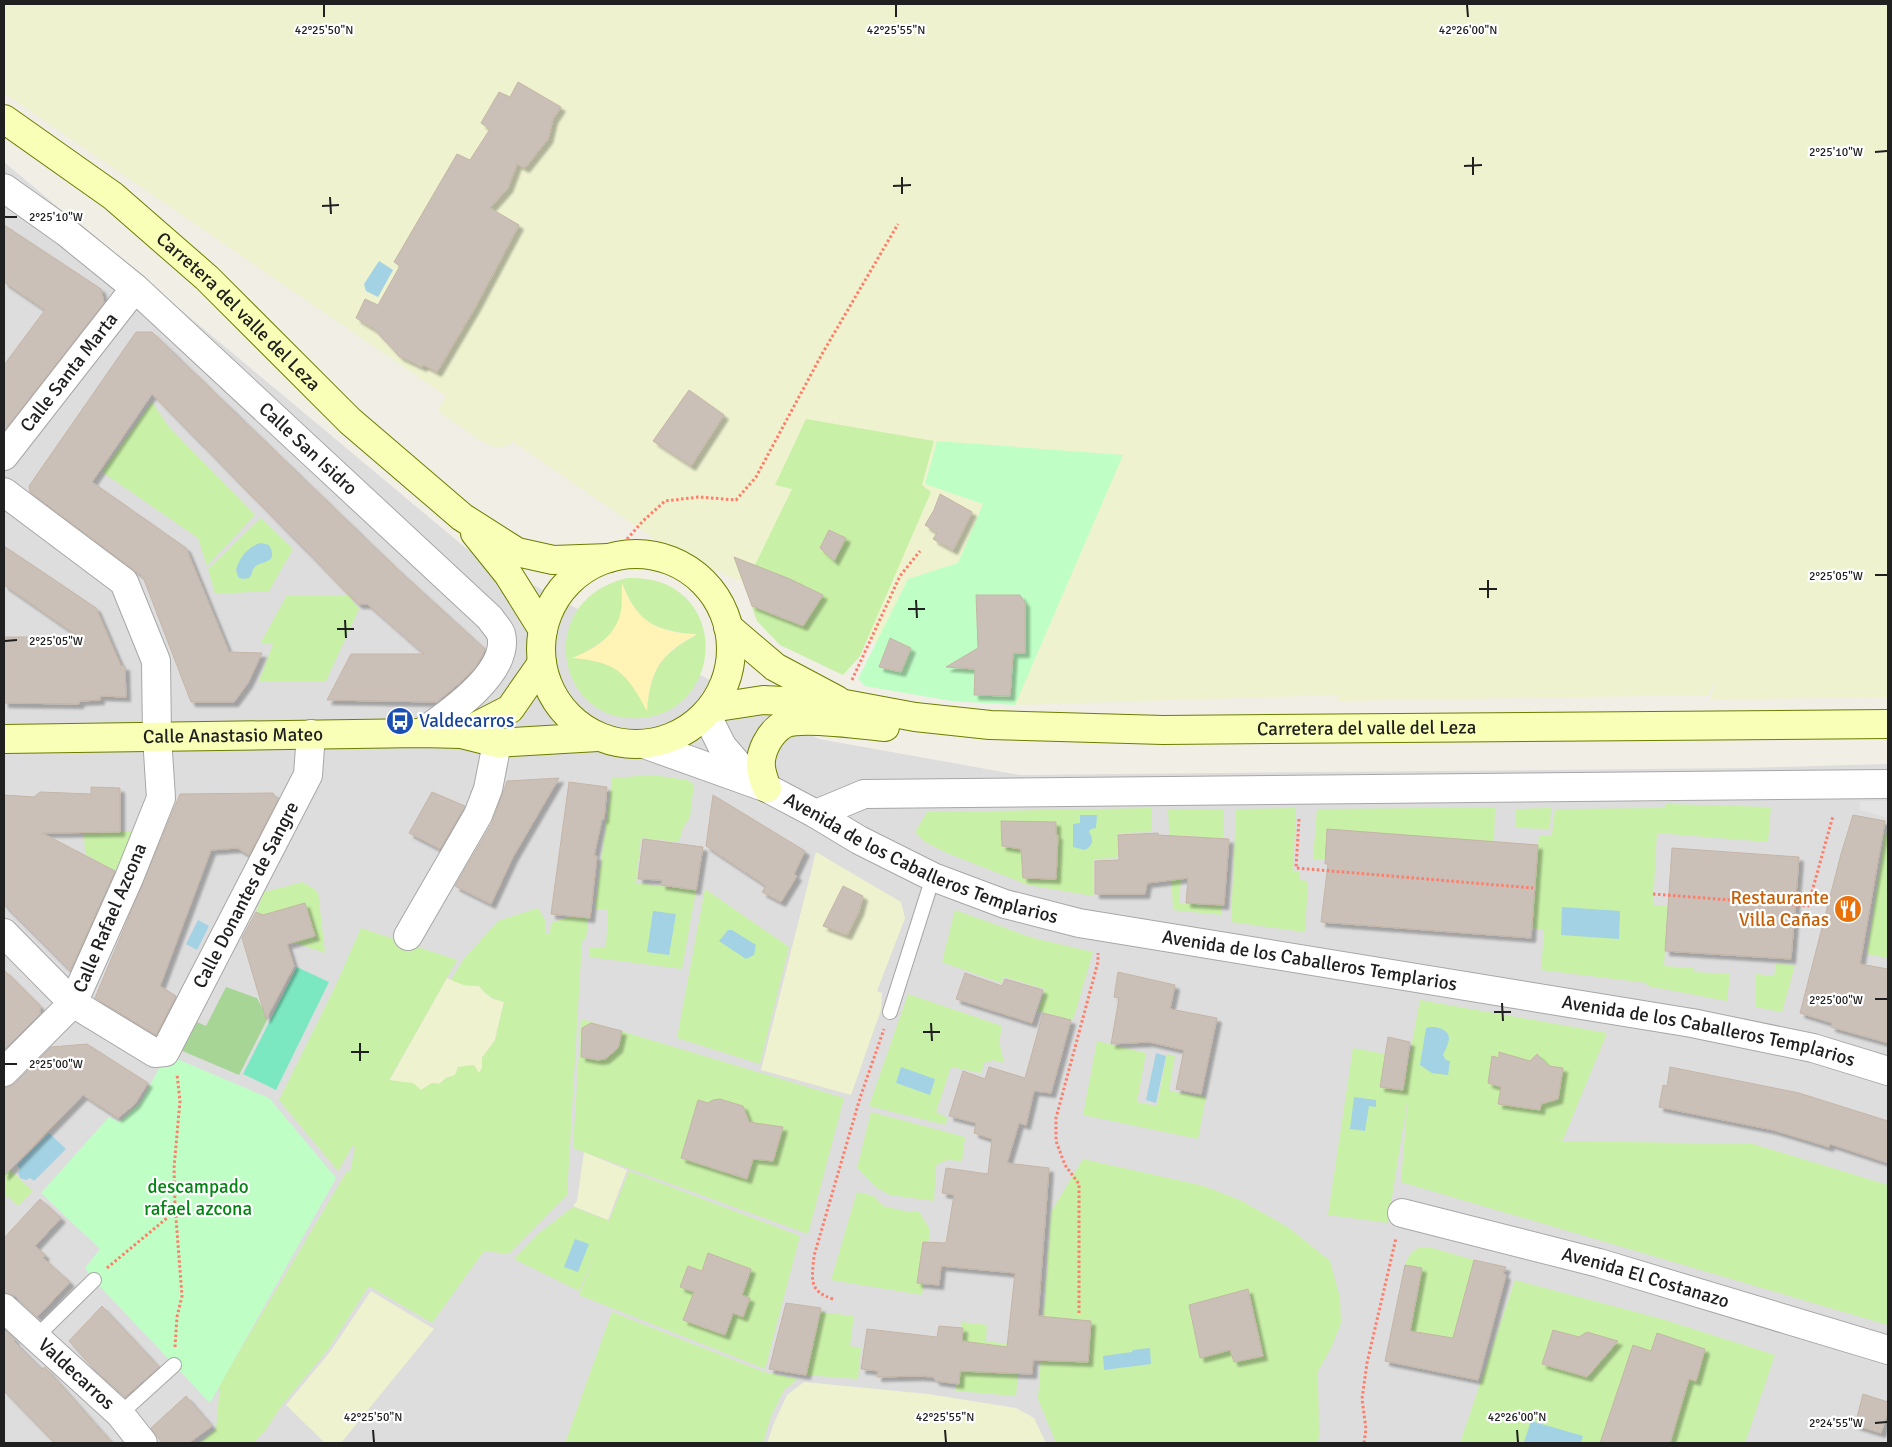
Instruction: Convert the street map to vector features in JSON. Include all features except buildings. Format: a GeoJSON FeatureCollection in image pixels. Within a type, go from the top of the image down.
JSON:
{"type":"FeatureCollection","features":[{"type":"Feature","properties":{"kind":"main road","name":"Carretera del valle del Leza"},"geometry":{"type":"LineString","coordinates":[[4,119],[113,196],[193,265],[350,421],[462,517]]}},
{"type":"Feature","properties":{"kind":"main road"},"geometry":{"type":"LineString","coordinates":[[462,517],[518,552],[553,560],[606,558],[639,554],[670,560],[696,575],[717,598],[728,627],[731,655],[725,683],[709,711]]}},
{"type":"Feature","properties":{"kind":"main road"},"geometry":{"type":"LineString","coordinates":[[462,517],[508,574],[543,630]]}},
{"type":"Feature","properties":{"kind":"main road"},"geometry":{"type":"LineString","coordinates":[[606,558],[586,568],[566,585],[552,606],[543,630],[542,663],[551,690],[567,715],[582,728],[598,737],[621,744],[644,744],[668,738],[709,711],[763,700],[851,705]]}},
{"type":"Feature","properties":{"kind":"main road"},"geometry":{"type":"LineString","coordinates":[[728,627],[775,667],[851,705]]}},
{"type":"Feature","properties":{"kind":"main road"},"geometry":{"type":"LineString","coordinates":[[461,734],[510,709],[542,663]]}},
{"type":"Feature","properties":{"kind":"main road","name":"Carretera del valle del Leza"},"geometry":{"type":"LineString","coordinates":[[851,705],[915,717],[990,724],[1163,730],[1888,724]]}},
{"type":"Feature","properties":{"kind":"main road"},"geometry":{"type":"LineString","coordinates":[[760,785],[760,756],[770,736],[784,724],[798,720],[912,730],[990,724]]}},
{"type":"Feature","properties":{"kind":"main road","name":"Calle Anastasio Mateo"},"geometry":{"type":"LineString","coordinates":[[4,739],[421,733],[461,734],[497,743],[598,737]]}},
{"type":"Feature","properties":{"kind":"street","name":"Calle San Isidro"},"geometry":{"type":"LineString","coordinates":[[4,188],[66,232],[135,288],[490,618],[500,634],[501,650],[493,669],[475,691],[455,710],[421,733]]}},
{"type":"Feature","properties":{"kind":"street","name":"Calle Santa Marta"},"geometry":{"type":"LineString","coordinates":[[4,456],[135,288]]}},
{"type":"Feature","properties":{"kind":"street","name":"Calle Rafael Azcona"},"geometry":{"type":"LineString","coordinates":[[4,492],[124,582],[156,661],[157,737],[161,798],[129,878],[73,1003],[4,1072]]}},
{"type":"Feature","properties":{"kind":"street","name":"Avenida de los Caballeros Templarios"},"geometry":{"type":"LineString","coordinates":[[709,711],[722,746],[760,785]]}},
{"type":"Feature","properties":{"kind":"street","name":"Calle Donantes de Sangre"},"geometry":{"type":"LineString","coordinates":[[165,1052],[308,775],[310,734]]}},
{"type":"Feature","properties":{"kind":"street"},"geometry":{"type":"LineString","coordinates":[[408,936],[478,815],[488,789],[497,743]]}},
{"type":"Feature","properties":{"kind":"street","name":"Avenida de los Caballeros Templarios"},"geometry":{"type":"LineString","coordinates":[[644,744],[760,785],[816,814],[859,840],[933,877],[1005,904],[1078,923],[1692,1023],[1813,1048],[1888,1071]]}},
{"type":"Feature","properties":{"kind":"street"},"geometry":{"type":"LineString","coordinates":[[816,814],[864,794],[1888,784]]}},
{"type":"Feature","properties":{"kind":"street"},"geometry":{"type":"LineString","coordinates":[[4,933],[73,1003],[155,1053],[165,1052]]}},
{"type":"Feature","properties":{"kind":"street","name":"Avenida El Costanazo"},"geometry":{"type":"LineString","coordinates":[[1402,1213],[1598,1263],[1888,1350]]}},
{"type":"Feature","properties":{"kind":"street","name":"Valdecarros"},"geometry":{"type":"LineString","coordinates":[[4,1308],[120,1414],[143,1443]]}},
{"type":"Feature","properties":{"kind":"lane"},"geometry":{"type":"LineString","coordinates":[[890,1012],[933,877]]}},
{"type":"Feature","properties":{"kind":"lane"},"geometry":{"type":"LineString","coordinates":[[35,1338],[94,1280]]}},
{"type":"Feature","properties":{"kind":"lane"},"geometry":{"type":"LineString","coordinates":[[120,1414],[174,1365]]}},
{"type":"Feature","properties":{"kind":"path"},"geometry":{"type":"LineString","coordinates":[[606,558],[665,501],[699,497],[736,500],[756,477],[822,354],[898,224]]}},
{"type":"Feature","properties":{"kind":"path"},"geometry":{"type":"LineString","coordinates":[[851,705],[848,690],[900,576],[920,551]]}},
{"type":"Feature","properties":{"kind":"path"},"geometry":{"type":"LineString","coordinates":[[1653,894],[1808,906],[1833,816]]}},
{"type":"Feature","properties":{"kind":"path"},"geometry":{"type":"LineString","coordinates":[[1299,819],[1296,868],[1533,888]]}},
{"type":"Feature","properties":{"kind":"path"},"geometry":{"type":"LineString","coordinates":[[1079,1313],[1079,1184],[1065,1165],[1056,1141],[1056,1118],[1098,962],[1098,947]]}},
{"type":"Feature","properties":{"kind":"path"},"geometry":{"type":"LineString","coordinates":[[833,1299],[820,1295],[815,1289],[812,1277],[814,1256],[860,1098],[890,1012]]}},
{"type":"Feature","properties":{"kind":"path"},"geometry":{"type":"LineString","coordinates":[[165,1052],[174,1062],[180,1101],[174,1168],[182,1296],[177,1317],[174,1365]]}},
{"type":"Feature","properties":{"kind":"path"},"geometry":{"type":"LineString","coordinates":[[94,1280],[167,1218],[175,1204]]}},
{"type":"Feature","properties":{"kind":"path"},"geometry":{"type":"LineString","coordinates":[[1364,1443],[1366,1429],[1362,1399],[1367,1363],[1402,1213]]}},
{"type":"Feature","properties":{"kind":"shaded area"},"geometry":{"type":"Polygon","coordinates":[[[4,162],[467,549],[819,739],[1020,775],[1747,768],[1888,764],[1888,1443],[4,1443],[4,162]]]}},
{"type":"Feature","properties":{"kind":"shaded area"},"geometry":{"type":"Polygon","coordinates":[[[1860,801],[1888,801],[1888,818],[1860,810],[1860,801]]]}},
{"type":"Feature","properties":{"kind":"green space"},"geometry":{"type":"Polygon","coordinates":[[[4,4],[1888,4],[1888,697],[1710,700],[1715,684],[1713,684],[1709,695],[1337,701],[1339,695],[1015,705],[671,550],[512,441],[510,445],[496,448],[481,441],[438,411],[446,396],[4,93],[4,4]]]}},
{"type":"Feature","properties":{"kind":"green space"},"geometry":{"type":"Polygon","coordinates":[[[152,402],[169,427],[255,515],[207,566],[198,538],[102,472],[152,402]]]}},
{"type":"Feature","properties":{"kind":"green space"},"geometry":{"type":"Polygon","coordinates":[[[806,419],[934,441],[922,485],[931,492],[860,656],[843,675],[780,645],[757,621],[734,557],[755,565],[792,489],[775,485],[806,419]]]}},
{"type":"Feature","properties":{"kind":"green space"},"geometry":{"type":"Polygon","coordinates":[[[937,441],[1123,455],[1015,705],[952,701],[865,686],[858,679],[908,579],[958,563],[983,504],[925,484],[937,441]]]}},
{"type":"Feature","properties":{"kind":"green space"},"geometry":{"type":"Polygon","coordinates":[[[261,518],[293,549],[269,591],[215,594],[208,569],[261,518]]]}},
{"type":"Feature","properties":{"kind":"green space"},"geometry":{"type":"Polygon","coordinates":[[[627,578],[644,579],[666,584],[689,601],[700,619],[705,639],[705,660],[698,679],[687,696],[670,710],[649,717],[618,717],[593,705],[576,686],[567,662],[567,636],[576,612],[596,591],[627,578]],[[623,585],[621,613],[614,629],[603,641],[573,658],[610,666],[619,672],[633,687],[647,710],[651,684],[660,665],[674,649],[696,635],[670,631],[650,623],[635,609],[623,585]]]}},
{"type":"Feature","properties":{"kind":"green space"},"geometry":{"type":"Polygon","coordinates":[[[287,595],[349,596],[359,609],[326,681],[259,681],[273,644],[260,644],[287,595]]]}},
{"type":"Feature","properties":{"kind":"green space"},"geometry":{"type":"Polygon","coordinates":[[[652,775],[687,780],[694,784],[690,817],[683,828],[679,842],[641,838],[636,883],[696,890],[682,969],[589,957],[589,948],[606,947],[608,910],[595,909],[612,778],[652,775]]]}},
{"type":"Feature","properties":{"kind":"green space"},"geometry":{"type":"Polygon","coordinates":[[[1665,804],[1771,807],[1768,842],[1657,833],[1653,905],[1668,906],[1664,966],[1694,968],[1694,972],[1730,974],[1727,1001],[1648,986],[1647,983],[1541,970],[1544,930],[1532,928],[1538,845],[1539,835],[1552,835],[1555,809],[1665,808],[1665,804]]]}},
{"type":"Feature","properties":{"kind":"green space"},"geometry":{"type":"Polygon","coordinates":[[[1151,808],[1152,832],[1117,833],[1117,858],[1093,859],[1093,896],[1028,885],[947,853],[925,842],[915,832],[927,812],[1151,808]]]}},
{"type":"Feature","properties":{"kind":"green space"},"geometry":{"type":"Polygon","coordinates":[[[1296,808],[1293,872],[1300,872],[1299,880],[1308,881],[1305,932],[1231,922],[1236,809],[1296,808]]]}},
{"type":"Feature","properties":{"kind":"green space"},"geometry":{"type":"Polygon","coordinates":[[[1495,808],[1494,842],[1444,838],[1443,868],[1313,859],[1317,809],[1495,808]]]}},
{"type":"Feature","properties":{"kind":"green space"},"geometry":{"type":"Polygon","coordinates":[[[1551,808],[1550,829],[1515,828],[1516,809],[1551,808]]]}},
{"type":"Feature","properties":{"kind":"green space"},"geometry":{"type":"Polygon","coordinates":[[[1168,809],[1224,809],[1223,838],[1185,836],[1179,903],[1222,906],[1222,915],[1173,910],[1168,809]]]}},
{"type":"Feature","properties":{"kind":"green space"},"geometry":{"type":"Polygon","coordinates":[[[84,832],[132,832],[128,856],[120,874],[85,854],[84,832]]]}},
{"type":"Feature","properties":{"kind":"green space"},"geometry":{"type":"Polygon","coordinates":[[[1885,833],[1888,834],[1888,958],[1867,954],[1885,833]]]}},
{"type":"Feature","properties":{"kind":"green space"},"geometry":{"type":"Polygon","coordinates":[[[816,852],[901,902],[905,918],[877,991],[882,993],[881,1010],[851,1095],[761,1070],[816,852]]]}},
{"type":"Feature","properties":{"kind":"green space"},"geometry":{"type":"Polygon","coordinates":[[[303,882],[318,892],[325,953],[293,942],[263,915],[256,912],[264,892],[303,882]]]}},
{"type":"Feature","properties":{"kind":"green space"},"geometry":{"type":"Polygon","coordinates":[[[705,889],[789,947],[760,1064],[677,1038],[705,889]]]}},
{"type":"Feature","properties":{"kind":"green space"},"geometry":{"type":"Polygon","coordinates":[[[538,908],[545,920],[545,934],[550,933],[551,923],[571,916],[588,918],[586,939],[582,941],[567,1195],[509,1254],[484,1251],[432,1323],[369,1286],[327,1351],[282,1405],[265,1431],[253,1443],[199,1443],[216,1429],[220,1384],[347,1171],[350,1172],[355,1148],[353,1145],[338,1171],[279,1100],[335,987],[361,928],[457,960],[389,1080],[413,1083],[421,1090],[432,1083],[439,1084],[446,1078],[455,1075],[458,1067],[474,1065],[479,1073],[482,1068],[482,1058],[495,1040],[504,1002],[496,1000],[479,986],[464,985],[451,980],[463,960],[498,921],[538,908]]]}},
{"type":"Feature","properties":{"kind":"green space"},"geometry":{"type":"Polygon","coordinates":[[[955,910],[1033,938],[1093,952],[1073,1020],[1038,1011],[1045,989],[1004,977],[1001,983],[942,962],[955,910]]]}},
{"type":"Feature","properties":{"kind":"green space"},"geometry":{"type":"Polygon","coordinates":[[[1776,964],[1795,965],[1782,1012],[1755,1007],[1756,974],[1774,976],[1776,964]]]}},
{"type":"Feature","properties":{"kind":"green space"},"geometry":{"type":"Polygon","coordinates":[[[297,967],[329,982],[276,1090],[243,1074],[297,967]]]}},
{"type":"Feature","properties":{"kind":"green space"},"geometry":{"type":"Polygon","coordinates":[[[447,978],[464,985],[479,986],[493,999],[504,1002],[495,1040],[482,1058],[482,1068],[479,1074],[455,1075],[446,1078],[439,1084],[432,1083],[421,1090],[389,1081],[447,978]]]}},
{"type":"Feature","properties":{"kind":"green space"},"geometry":{"type":"Polygon","coordinates":[[[226,987],[257,998],[268,1018],[239,1075],[173,1047],[188,1018],[206,1026],[226,987]]]}},
{"type":"Feature","properties":{"kind":"green space"},"geometry":{"type":"Polygon","coordinates":[[[908,994],[1002,1026],[999,1042],[1004,1063],[993,1060],[984,1063],[981,1073],[951,1067],[936,1112],[947,1118],[946,1125],[869,1106],[908,994]]]}},
{"type":"Feature","properties":{"kind":"green space"},"geometry":{"type":"Polygon","coordinates":[[[1420,1000],[1607,1033],[1563,1140],[1551,1136],[1564,1141],[1753,1144],[1888,1185],[1888,1325],[1401,1182],[1408,1096],[1388,1223],[1328,1215],[1353,1048],[1385,1054],[1380,1087],[1403,1090],[1420,1000]]]}},
{"type":"Feature","properties":{"kind":"green space"},"geometry":{"type":"Polygon","coordinates":[[[581,1019],[844,1098],[808,1234],[573,1148],[581,1019]]]}},
{"type":"Feature","properties":{"kind":"green space"},"geometry":{"type":"Polygon","coordinates":[[[1097,1041],[1146,1053],[1137,1102],[1157,1106],[1167,1054],[1175,1056],[1169,1091],[1206,1097],[1198,1139],[1083,1115],[1097,1041]]]}},
{"type":"Feature","properties":{"kind":"green space","name":"descampado rafael azcona"},"geometry":{"type":"Polygon","coordinates":[[[177,1059],[269,1098],[336,1178],[210,1403],[94,1280],[85,1268],[100,1249],[41,1193],[109,1117],[119,1122],[140,1103],[160,1067],[177,1059]]]}},
{"type":"Feature","properties":{"kind":"green space"},"geometry":{"type":"Polygon","coordinates":[[[871,1112],[965,1137],[962,1161],[947,1160],[936,1165],[934,1201],[890,1195],[877,1188],[857,1168],[871,1112]]]}},
{"type":"Feature","properties":{"kind":"green space"},"geometry":{"type":"Polygon","coordinates":[[[584,1152],[627,1170],[608,1220],[573,1206],[577,1201],[584,1152]]]}},
{"type":"Feature","properties":{"kind":"green space"},"geometry":{"type":"Polygon","coordinates":[[[1083,1159],[1204,1186],[1242,1201],[1289,1228],[1330,1261],[1340,1298],[1341,1323],[1331,1348],[1318,1371],[1319,1437],[1317,1443],[1056,1443],[1038,1399],[1051,1212],[1083,1159]]]}},
{"type":"Feature","properties":{"kind":"green space"},"geometry":{"type":"Polygon","coordinates":[[[10,1170],[33,1191],[18,1206],[8,1196],[4,1201],[4,1177],[10,1170]]]}},
{"type":"Feature","properties":{"kind":"green space"},"geometry":{"type":"Polygon","coordinates":[[[629,1171],[800,1236],[765,1369],[579,1295],[596,1251],[579,1291],[514,1259],[539,1233],[573,1207],[609,1221],[629,1171]]]}},
{"type":"Feature","properties":{"kind":"green space"},"geometry":{"type":"Polygon","coordinates":[[[857,1192],[874,1196],[883,1206],[909,1212],[919,1211],[930,1230],[922,1295],[831,1280],[857,1192]]]}},
{"type":"Feature","properties":{"kind":"green space"},"geometry":{"type":"Polygon","coordinates":[[[1420,1247],[1432,1248],[1474,1260],[1453,1338],[1410,1331],[1419,1288],[1401,1285],[1408,1258],[1420,1247]]]}},
{"type":"Feature","properties":{"kind":"green space"},"geometry":{"type":"Polygon","coordinates":[[[1515,1280],[1662,1319],[1775,1355],[1745,1443],[1460,1443],[1515,1280]]]}},
{"type":"Feature","properties":{"kind":"green space"},"geometry":{"type":"Polygon","coordinates":[[[371,1291],[434,1329],[341,1443],[325,1443],[286,1405],[330,1352],[371,1291]]]}},
{"type":"Feature","properties":{"kind":"green space"},"geometry":{"type":"Polygon","coordinates":[[[612,1312],[764,1372],[798,1379],[784,1390],[771,1416],[763,1443],[565,1443],[612,1312]]]}},
{"type":"Feature","properties":{"kind":"green space"},"geometry":{"type":"Polygon","coordinates":[[[820,1312],[854,1316],[850,1346],[861,1348],[858,1379],[806,1375],[820,1312]]]}},
{"type":"Feature","properties":{"kind":"green space"},"geometry":{"type":"Polygon","coordinates":[[[962,1322],[987,1325],[986,1341],[1008,1344],[1003,1373],[1018,1374],[1016,1396],[956,1391],[962,1322]]]}},
{"type":"Feature","properties":{"kind":"green space"},"geometry":{"type":"Polygon","coordinates":[[[804,1382],[928,1394],[1016,1408],[1034,1418],[1046,1443],[767,1443],[787,1395],[804,1382]]]}},
{"type":"Feature","properties":{"kind":"sand"},"geometry":{"type":"Polygon","coordinates":[[[622,583],[634,607],[649,622],[659,628],[670,631],[697,634],[674,648],[660,664],[651,684],[647,711],[633,687],[618,671],[600,662],[572,658],[594,647],[613,630],[621,611],[622,583]]]}},
{"type":"Feature","properties":{"kind":"water"},"geometry":{"type":"Polygon","coordinates":[[[379,261],[393,270],[378,297],[366,291],[364,284],[379,261]]]}},
{"type":"Feature","properties":{"kind":"water"},"geometry":{"type":"Polygon","coordinates":[[[261,543],[269,545],[272,551],[271,559],[254,568],[249,578],[242,579],[238,577],[236,570],[239,561],[248,550],[261,543]]]}},
{"type":"Feature","properties":{"kind":"water"},"geometry":{"type":"Polygon","coordinates":[[[1080,815],[1097,815],[1096,828],[1091,829],[1089,832],[1092,840],[1091,844],[1085,850],[1073,847],[1073,824],[1080,823],[1080,815]]]}},
{"type":"Feature","properties":{"kind":"water"},"geometry":{"type":"Polygon","coordinates":[[[1562,907],[1620,911],[1619,939],[1561,935],[1562,907]]]}},
{"type":"Feature","properties":{"kind":"water"},"geometry":{"type":"Polygon","coordinates":[[[653,911],[676,914],[669,955],[647,952],[653,911]]]}},
{"type":"Feature","properties":{"kind":"water"},"geometry":{"type":"Polygon","coordinates":[[[198,920],[209,926],[197,950],[186,944],[198,920]]]}},
{"type":"Feature","properties":{"kind":"water"},"geometry":{"type":"Polygon","coordinates":[[[728,930],[732,930],[756,945],[754,955],[746,959],[719,941],[728,930]]]}},
{"type":"Feature","properties":{"kind":"water"},"geometry":{"type":"Polygon","coordinates":[[[1426,1028],[1441,1028],[1449,1035],[1448,1045],[1443,1055],[1446,1060],[1450,1061],[1448,1075],[1432,1073],[1420,1065],[1426,1028]]]}},
{"type":"Feature","properties":{"kind":"water"},"geometry":{"type":"Polygon","coordinates":[[[1156,1053],[1166,1056],[1156,1103],[1146,1100],[1156,1053]]]}},
{"type":"Feature","properties":{"kind":"water"},"geometry":{"type":"Polygon","coordinates":[[[901,1067],[935,1079],[930,1095],[896,1083],[901,1067]]]}},
{"type":"Feature","properties":{"kind":"water"},"geometry":{"type":"Polygon","coordinates":[[[1354,1097],[1376,1100],[1376,1107],[1369,1106],[1365,1131],[1350,1129],[1354,1097]]]}},
{"type":"Feature","properties":{"kind":"water"},"geometry":{"type":"Polygon","coordinates":[[[49,1133],[66,1149],[34,1181],[30,1178],[26,1180],[20,1178],[18,1172],[20,1169],[17,1165],[49,1133]]]}},
{"type":"Feature","properties":{"kind":"water"},"geometry":{"type":"Polygon","coordinates":[[[575,1239],[589,1244],[578,1272],[564,1267],[575,1239]]]}},
{"type":"Feature","properties":{"kind":"water"},"geometry":{"type":"Polygon","coordinates":[[[1150,1348],[1151,1364],[1104,1370],[1103,1356],[1150,1348]]]}},
{"type":"Feature","properties":{"kind":"water"},"geometry":{"type":"Polygon","coordinates":[[[1531,1421],[1583,1436],[1581,1443],[1524,1442],[1531,1421]]]}},
{"type":"Feature","properties":{"kind":"place","name":"Valdecarros"},"geometry":{"type":"Point","coordinates":[400,721]}},
{"type":"Feature","properties":{"kind":"place","name":"Restaurante Villa Cañas"},"geometry":{"type":"Point","coordinates":[1848,909]}}]}
